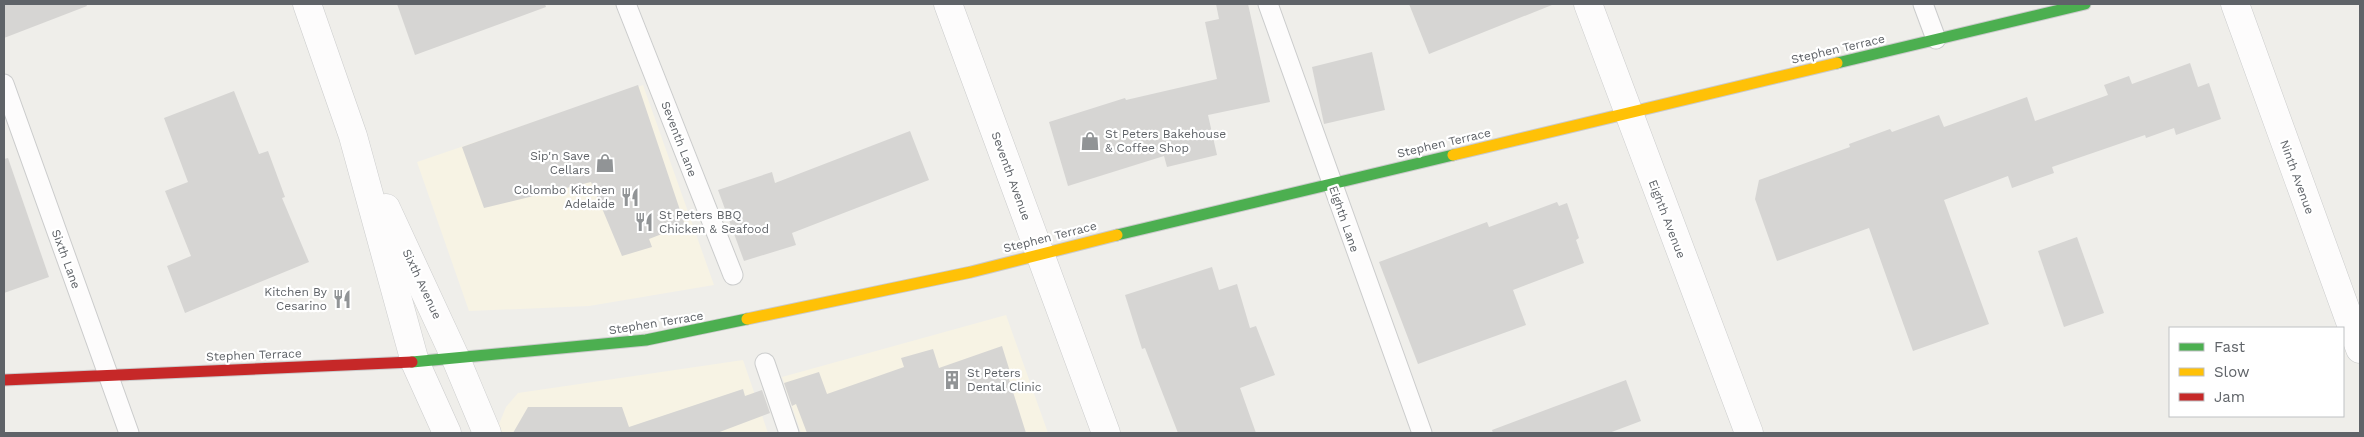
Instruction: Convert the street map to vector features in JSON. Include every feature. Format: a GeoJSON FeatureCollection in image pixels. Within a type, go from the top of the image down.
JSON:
{"type":"FeatureCollection","features":[{"type":"Feature","properties":{"kind":"main road","name":"Stephen Terrace"},"geometry":{"type":"LineString","coordinates":[[4,380],[415,362],[655,339],[971,272],[1040,253],[2085,4]]}},
{"type":"Feature","properties":{"kind":"street","name":"Sixth Avenue"},"geometry":{"type":"LineString","coordinates":[[307,4],[353,136],[415,362],[447,433]]}},
{"type":"Feature","properties":{"kind":"street","name":"Seventh Avenue"},"geometry":{"type":"LineString","coordinates":[[948,4],[1106,433]]}},
{"type":"Feature","properties":{"kind":"street","name":"Eighth Avenue"},"geometry":{"type":"LineString","coordinates":[[1588,4],[1627,113],[1749,433]]}},
{"type":"Feature","properties":{"kind":"street","name":"Ninth Avenue"},"geometry":{"type":"LineString","coordinates":[[2235,4],[2360,350]]}},
{"type":"Feature","properties":{"kind":"street","name":"Sixth Avenue"},"geometry":{"type":"LineString","coordinates":[[353,136],[456,359],[487,433]]}},
{"type":"Feature","properties":{"kind":"lane","name":"Seventh Lane"},"geometry":{"type":"LineString","coordinates":[[626,4],[733,275]]}},
{"type":"Feature","properties":{"kind":"lane","name":"Eighth Lane"},"geometry":{"type":"LineString","coordinates":[[1268,4],[1422,433]]}},
{"type":"Feature","properties":{"kind":"lane"},"geometry":{"type":"LineString","coordinates":[[1923,4],[1936,39]]}},
{"type":"Feature","properties":{"kind":"lane","name":"Sixth Lane"},"geometry":{"type":"LineString","coordinates":[[4,84],[129,433]]}},
{"type":"Feature","properties":{"kind":"lane"},"geometry":{"type":"LineString","coordinates":[[765,362],[789,433]]}},
{"type":"Feature","properties":{"kind":"shaded area"},"geometry":{"type":"Polygon","coordinates":[[[643,85],[714,285],[589,306],[469,311],[417,162],[643,85]]]}},
{"type":"Feature","properties":{"kind":"shaded area"},"geometry":{"type":"Polygon","coordinates":[[[1006,315],[1048,433],[801,433],[782,377],[1006,315]]]}},
{"type":"Feature","properties":{"kind":"shaded area"},"geometry":{"type":"Polygon","coordinates":[[[743,360],[768,433],[499,433],[497,429],[506,407],[518,393],[743,360]]]}},
{"type":"Feature","properties":{"kind":"building"},"geometry":{"type":"Polygon","coordinates":[[[4,4],[86,4],[87,6],[4,38],[4,4]]]}},
{"type":"Feature","properties":{"kind":"building"},"geometry":{"type":"Polygon","coordinates":[[[397,4],[545,4],[546,7],[415,55],[397,4]]]}},
{"type":"Feature","properties":{"kind":"building"},"geometry":{"type":"Polygon","coordinates":[[[1216,4],[1248,4],[1270,102],[1208,115],[1217,155],[1167,167],[1164,156],[1068,186],[1049,122],[1125,98],[1126,100],[1217,79],[1205,22],[1219,19],[1216,4]]]}},
{"type":"Feature","properties":{"kind":"building"},"geometry":{"type":"Polygon","coordinates":[[[1409,4],[1551,4],[1552,5],[1429,54],[1409,4]]]}},
{"type":"Feature","properties":{"kind":"building"},"geometry":{"type":"Polygon","coordinates":[[[1372,52],[1385,110],[1324,124],[1312,67],[1372,52]]]}},
{"type":"Feature","properties":{"kind":"building"},"geometry":{"type":"Polygon","coordinates":[[[2190,63],[2198,87],[2209,83],[2221,119],[2176,135],[2174,128],[2146,138],[2145,135],[2052,167],[2054,173],[2012,188],[2008,176],[1944,200],[1989,324],[1913,351],[1869,228],[1777,261],[1755,199],[1759,180],[1850,147],[1849,144],[1890,129],[1892,132],[1939,115],[1944,127],[2027,97],[2035,121],[2108,95],[2104,85],[2129,76],[2132,84],[2190,63]]]}},
{"type":"Feature","properties":{"kind":"building"},"geometry":{"type":"Polygon","coordinates":[[[638,85],[685,225],[649,239],[652,247],[622,256],[591,182],[484,208],[462,147],[638,85]]]}},
{"type":"Feature","properties":{"kind":"building"},"geometry":{"type":"Polygon","coordinates":[[[234,91],[259,154],[268,151],[285,197],[282,198],[309,262],[185,313],[167,266],[191,256],[165,191],[188,182],[164,118],[234,91]]]}},
{"type":"Feature","properties":{"kind":"building"},"geometry":{"type":"Polygon","coordinates":[[[910,131],[929,180],[792,233],[796,245],[744,261],[718,190],[772,172],[775,183],[910,131]]]}},
{"type":"Feature","properties":{"kind":"building"},"geometry":{"type":"Polygon","coordinates":[[[8,158],[49,277],[4,293],[4,159],[8,158]]]}},
{"type":"Feature","properties":{"kind":"building"},"geometry":{"type":"Polygon","coordinates":[[[1557,202],[1559,206],[1567,203],[1579,238],[1576,240],[1584,263],[1513,290],[1526,325],[1418,364],[1379,262],[1487,222],[1489,227],[1557,202]]]}},
{"type":"Feature","properties":{"kind":"building"},"geometry":{"type":"Polygon","coordinates":[[[2077,237],[2104,313],[2064,327],[2038,251],[2077,237]]]}},
{"type":"Feature","properties":{"kind":"building"},"geometry":{"type":"Polygon","coordinates":[[[1212,267],[1219,290],[1237,284],[1250,328],[1256,326],[1275,375],[1240,388],[1256,433],[1178,433],[1145,348],[1142,349],[1125,295],[1212,267]]]}},
{"type":"Feature","properties":{"kind":"building"},"geometry":{"type":"Polygon","coordinates":[[[1002,346],[1011,375],[1008,376],[1026,433],[807,433],[796,404],[792,406],[784,383],[819,372],[827,394],[904,367],[901,358],[933,349],[939,368],[1002,346]]]}},
{"type":"Feature","properties":{"kind":"building"},"geometry":{"type":"Polygon","coordinates":[[[1626,380],[1641,421],[1609,433],[1493,433],[1492,430],[1626,380]]]}},
{"type":"Feature","properties":{"kind":"building"},"geometry":{"type":"Polygon","coordinates":[[[743,389],[745,396],[762,390],[770,413],[717,433],[513,433],[528,407],[622,407],[629,427],[743,389]]]}},
{"type":"Feature","properties":{"kind":"traffic: fast"},"geometry":{"type":"LineString","coordinates":[[1837,63],[2085,4]]}},
{"type":"Feature","properties":{"kind":"traffic: fast"},"geometry":{"type":"LineString","coordinates":[[1117,235],[1453,155]]}},
{"type":"Feature","properties":{"kind":"traffic: fast"},"geometry":{"type":"LineString","coordinates":[[412,362],[646,340],[747,319]]}},
{"type":"Feature","properties":{"kind":"traffic: slow"},"geometry":{"type":"LineString","coordinates":[[1453,155],[1837,63]]}},
{"type":"Feature","properties":{"kind":"traffic: slow"},"geometry":{"type":"LineString","coordinates":[[747,319],[971,272],[1117,235]]}},
{"type":"Feature","properties":{"kind":"traffic: jam"},"geometry":{"type":"LineString","coordinates":[[4,380],[412,362]]}},
{"type":"Feature","properties":{"kind":"place","name":"St Peters Bakehouse & Coffee Shop"},"geometry":{"type":"Point","coordinates":[1090,141]}},
{"type":"Feature","properties":{"kind":"place","name":"Sip'n Save Cellars"},"geometry":{"type":"Point","coordinates":[605,163]}},
{"type":"Feature","properties":{"kind":"place","name":"Colombo Kitchen Adelaide"},"geometry":{"type":"Point","coordinates":[630,197]}},
{"type":"Feature","properties":{"kind":"place","name":"St Peters BBQ Chicken & Seafood"},"geometry":{"type":"Point","coordinates":[644,222]}},
{"type":"Feature","properties":{"kind":"place","name":"Kitchen By Cesarino"},"geometry":{"type":"Point","coordinates":[342,299]}},
{"type":"Feature","properties":{"kind":"place","name":"St Peters Dental Clinic"},"geometry":{"type":"Point","coordinates":[952,380]}}]}
